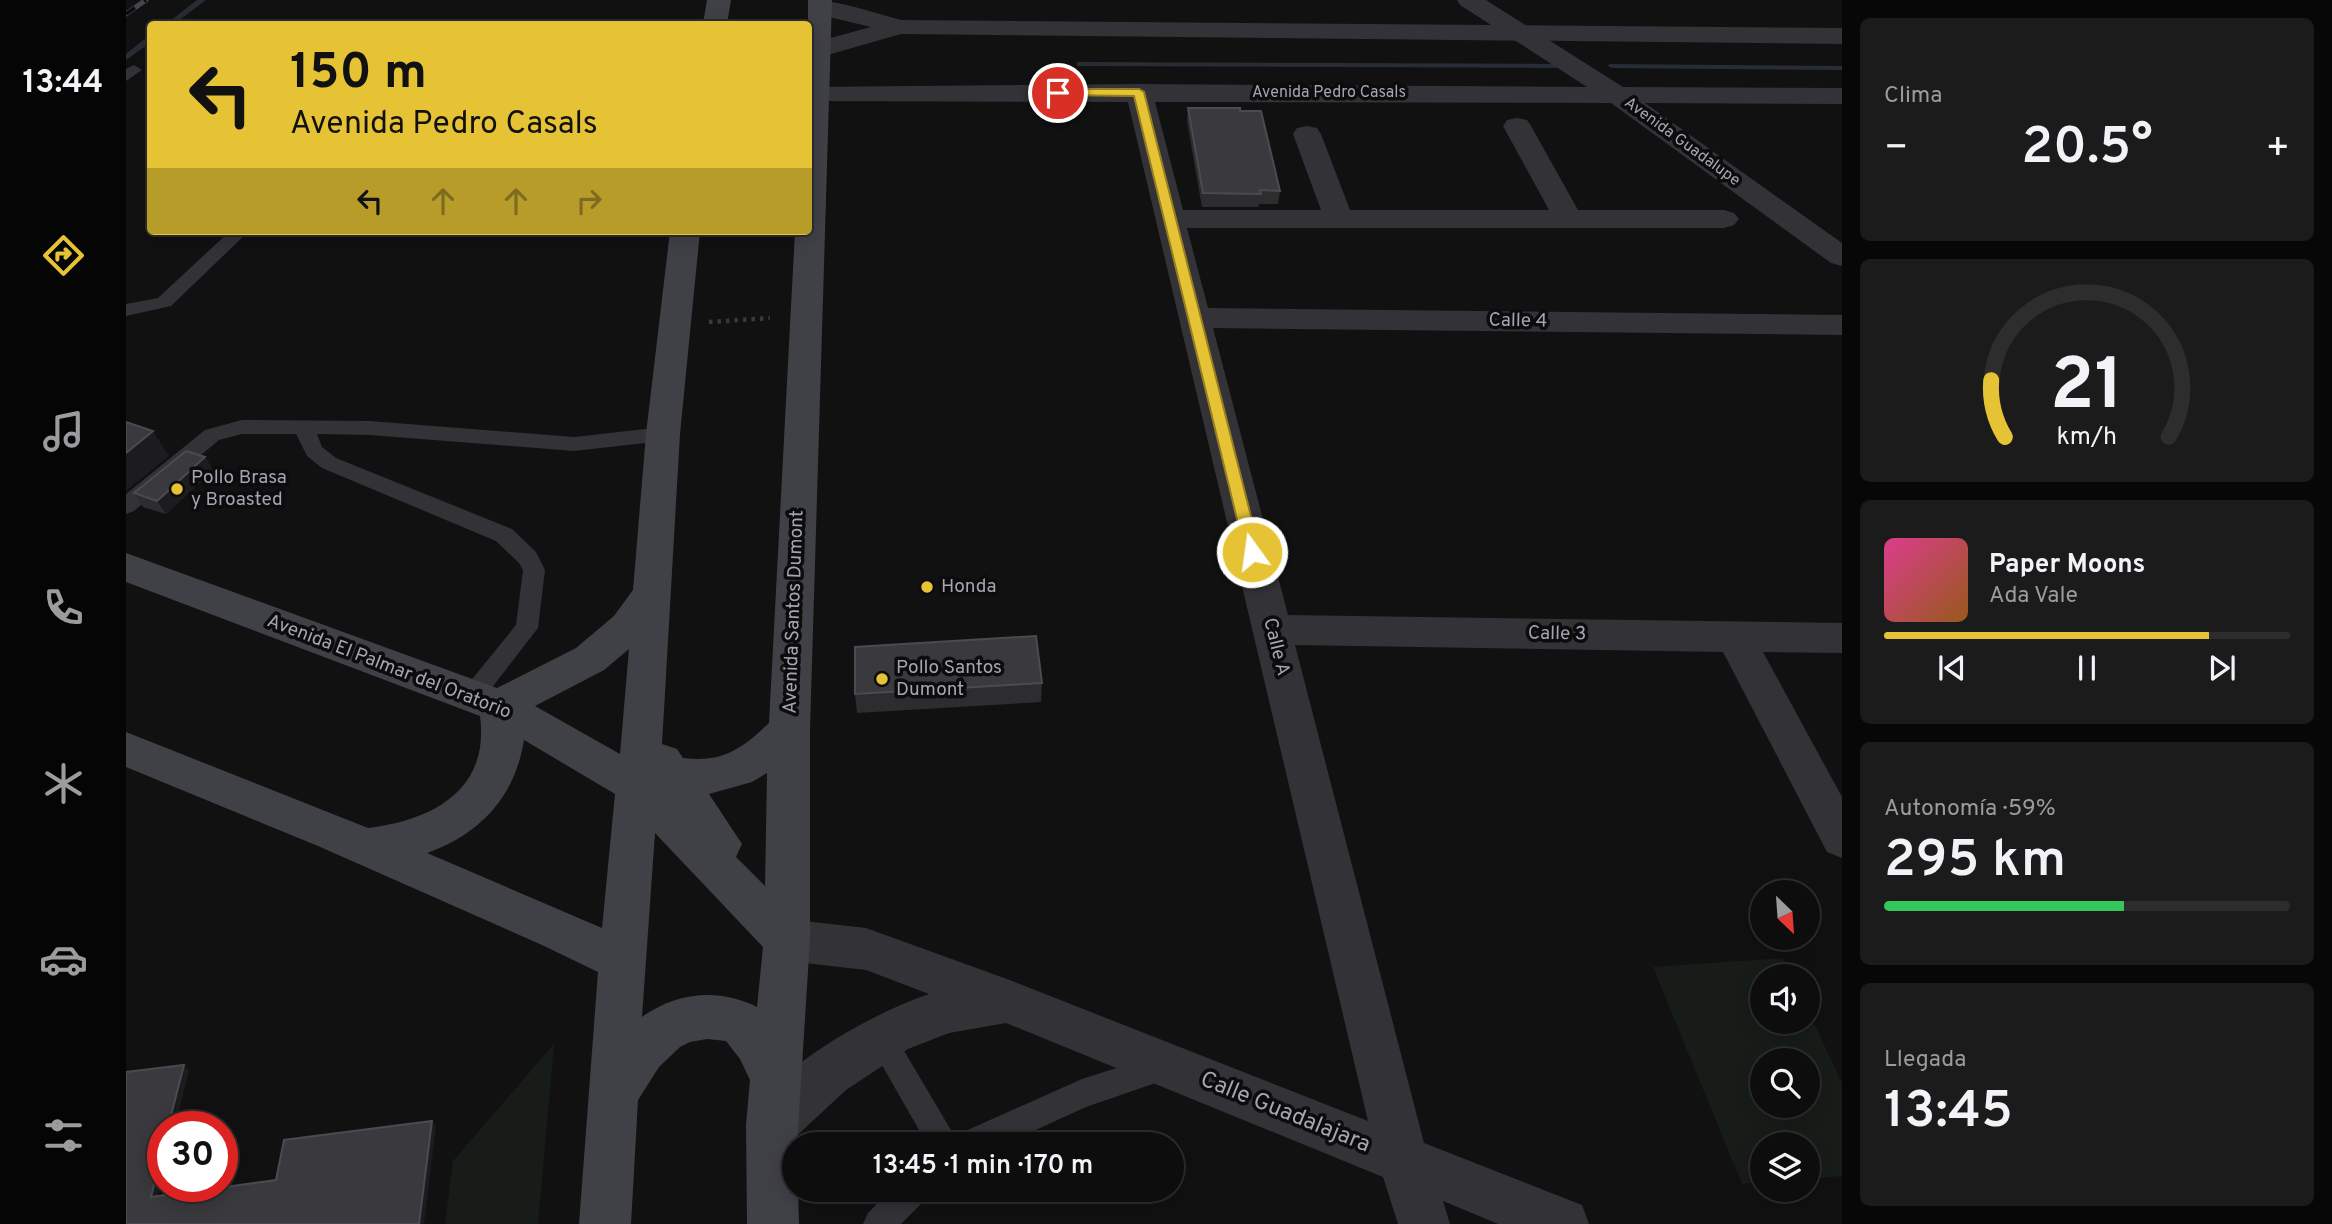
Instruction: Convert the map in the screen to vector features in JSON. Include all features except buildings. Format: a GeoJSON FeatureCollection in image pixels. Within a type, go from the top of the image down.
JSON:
{"type":"FeatureCollection","features":[{"type":"Feature","properties":{"kind":"main road"},"geometry":{"type":"LineString","coordinates":[[716,21],[719,0]]}},
{"type":"Feature","properties":{"kind":"main road","name":"Avenida Santos Dumont"},"geometry":{"type":"LineString","coordinates":[[812,166],[820,1]]}},
{"type":"Feature","properties":{"kind":"main road"},"geometry":{"type":"LineString","coordinates":[[605,1224],[622,961],[654,780],[644,714],[663,434],[685,235]]}},
{"type":"Feature","properties":{"kind":"main road","name":"Avenida Santos Dumont"},"geometry":{"type":"LineString","coordinates":[[773,1224],[771,1125],[773,1076],[787,940],[789,729],[809,235]]}},
{"type":"Feature","properties":{"kind":"main road","name":"Avenida El Palmar del Oratorio"},"geometry":{"type":"LineString","coordinates":[[126,567],[485,701],[654,780],[787,940]]}},
{"type":"Feature","properties":{"kind":"main road"},"geometry":{"type":"LineString","coordinates":[[363,848],[389,847],[416,839],[441,828],[464,812],[482,794],[495,774],[503,754],[505,734],[485,701],[590,659],[628,627],[653,592]]}},
{"type":"Feature","properties":{"kind":"main road"},"geometry":{"type":"LineString","coordinates":[[654,780],[722,776],[751,765],[789,729]]}},
{"type":"Feature","properties":{"kind":"main road"},"geometry":{"type":"LineString","coordinates":[[126,749],[558,930],[622,961]]}},
{"type":"Feature","properties":{"kind":"main road"},"geometry":{"type":"LineString","coordinates":[[615,1092],[638,1053],[660,1032],[687,1018],[717,1016],[741,1023],[757,1041],[773,1076]]}},
{"type":"Feature","properties":{"kind":"street","name":"Avenida Guadalupe"},"geometry":{"type":"LineString","coordinates":[[1469,0],[1615,94],[1842,257]]}},
{"type":"Feature","properties":{"kind":"street"},"geometry":{"type":"LineString","coordinates":[[820,1],[851,16],[901,27],[1842,36]]}},
{"type":"Feature","properties":{"kind":"street"},"geometry":{"type":"LineString","coordinates":[[817,50],[901,27]]}},
{"type":"Feature","properties":{"kind":"street","name":"Calle A"},"geometry":{"type":"LineString","coordinates":[[1139,92],[1403,1160],[1424,1224]]}},
{"type":"Feature","properties":{"kind":"street","name":"Avenida Pedro Casals"},"geometry":{"type":"LineString","coordinates":[[815,93],[1842,96]]}},
{"type":"Feature","properties":{"kind":"street"},"geometry":{"type":"LineString","coordinates":[[1517,126],[1568,219]]}},
{"type":"Feature","properties":{"kind":"street"},"geometry":{"type":"LineString","coordinates":[[1307,134],[1339,219]]}},
{"type":"Feature","properties":{"kind":"street"},"geometry":{"type":"LineString","coordinates":[[1170,219],[1724,219]]}},
{"type":"Feature","properties":{"kind":"street","name":"Calle 4"},"geometry":{"type":"LineString","coordinates":[[1195,318],[1842,325]]}},
{"type":"Feature","properties":{"kind":"street","name":"Calle 3"},"geometry":{"type":"LineString","coordinates":[[1272,630],[1842,638]]}},
{"type":"Feature","properties":{"kind":"street"},"geometry":{"type":"LineString","coordinates":[[1735,636],[1842,839]]}},
{"type":"Feature","properties":{"kind":"street","name":"Calle Guadalajara"},"geometry":{"type":"LineString","coordinates":[[787,940],[866,949],[1007,1001],[1563,1224]]}},
{"type":"Feature","properties":{"kind":"street"},"geometry":{"type":"LineString","coordinates":[[771,1125],[823,1075],[880,1037],[942,1012],[1007,1001]]}},
{"type":"Feature","properties":{"kind":"lane"},"geometry":{"type":"LineString","coordinates":[[126,310],[164,302],[236,235]]}},
{"type":"Feature","properties":{"kind":"lane"},"geometry":{"type":"LineString","coordinates":[[126,506],[212,435],[242,427],[370,428],[574,444],[663,434]]}},
{"type":"Feature","properties":{"kind":"lane"},"geometry":{"type":"LineString","coordinates":[[303,427],[314,451],[330,463],[504,535],[528,558],[534,570],[527,628],[485,701]]}},
{"type":"Feature","properties":{"kind":"lane"},"geometry":{"type":"LineString","coordinates":[[880,1037],[937,1132]]}},
{"type":"Feature","properties":{"kind":"lane"},"geometry":{"type":"LineString","coordinates":[[998,1132],[1082,1094],[1168,1065]]}},
{"type":"Feature","properties":{"kind":"lane"},"geometry":{"type":"LineString","coordinates":[[879,1224],[901,1202]]}},
{"type":"Feature","properties":{"kind":"path"},"geometry":{"type":"LineString","coordinates":[[711,322],[765,319]]}},
{"type":"Feature","properties":{"kind":"shaded area"},"geometry":{"type":"Polygon","coordinates":[[[1782,958],[1785,964],[1750,964],[1750,1034],[1819,1034],[1842,1083],[1842,1176],[1820,1178],[1820,1132],[1750,1132],[1750,1183],[1742,1184],[1653,967],[1782,958]]]}},
{"type":"Feature","properties":{"kind":"shaded area"},"geometry":{"type":"Polygon","coordinates":[[[554,1044],[538,1224],[445,1224],[453,1161],[554,1044]]]}},
{"type":"Feature","properties":{"kind":"waterway"},"geometry":{"type":"LineString","coordinates":[[174,21],[202,0]]}},
{"type":"Feature","properties":{"kind":"waterway"},"geometry":{"type":"LineString","coordinates":[[126,58],[147,41]]}},
{"type":"Feature","properties":{"kind":"waterway"},"geometry":{"type":"LineString","coordinates":[[1080,64],[1556,66]]}},
{"type":"Feature","properties":{"kind":"waterway"},"geometry":{"type":"LineString","coordinates":[[1612,66],[1842,68]]}},
{"type":"Feature","properties":{"kind":"railway"},"geometry":{"type":"LineString","coordinates":[[126,14],[146,0]]}},
{"type":"Feature","properties":{"kind":"place","name":"Pollo Brasa y Broasted"},"geometry":{"type":"Point","coordinates":[177,489]}},
{"type":"Feature","properties":{"kind":"place","name":"Honda"},"geometry":{"type":"Point","coordinates":[927,587]}},
{"type":"Feature","properties":{"kind":"place","name":"Pollo Santos Dumont"},"geometry":{"type":"Point","coordinates":[882,679]}},
{"type":"Feature","properties":{"kind":"route"},"geometry":{"type":"LineString","coordinates":[[1058,93],[1139,92],[1252,552]]}}]}
